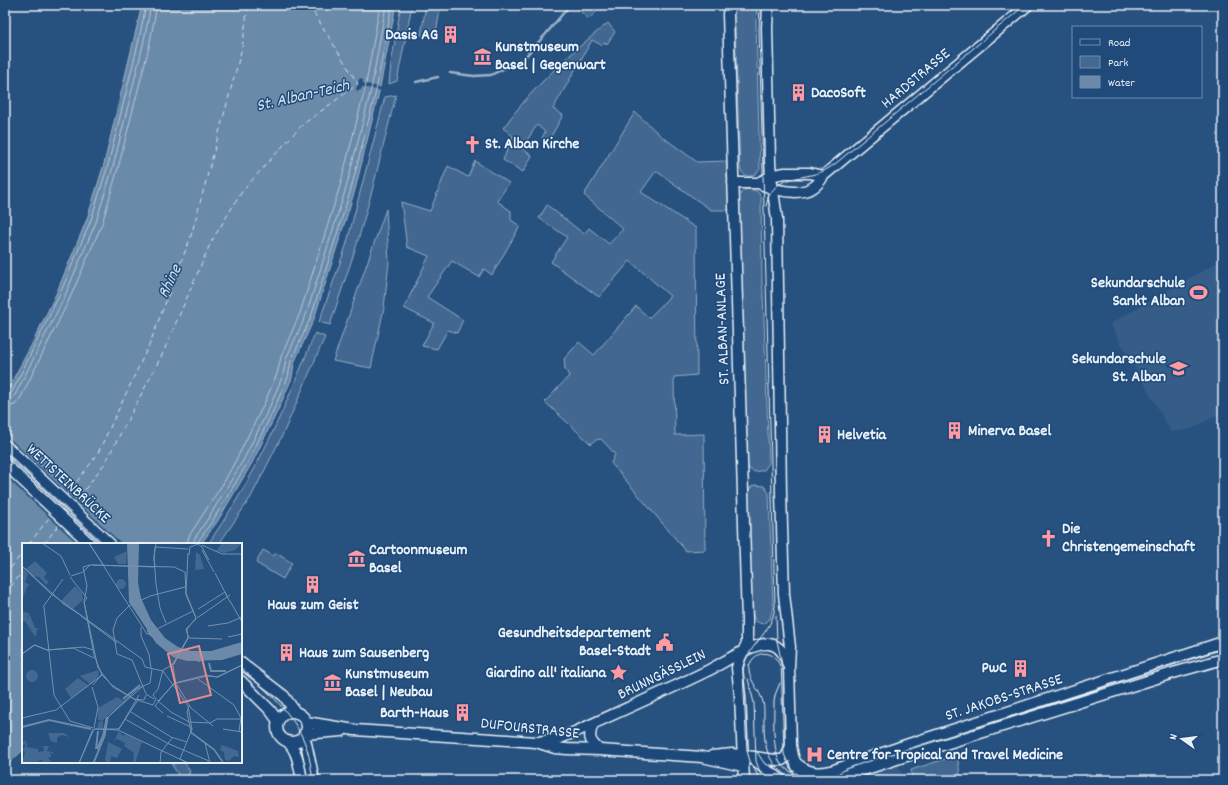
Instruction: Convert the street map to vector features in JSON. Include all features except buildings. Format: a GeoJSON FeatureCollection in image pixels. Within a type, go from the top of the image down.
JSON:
{"type":"FeatureCollection","features":[{"type":"Feature","properties":{"kind":"main road","name":"ST. ALBAN-ANLAGE"},"geometry":{"type":"LineString","coordinates":[[730,5],[728,14],[747,620],[747,640],[738,668],[747,756],[743,766],[744,780]]}},
{"type":"Feature","properties":{"kind":"main road"},"geometry":{"type":"LineString","coordinates":[[768,5],[766,28],[771,177],[777,219],[780,485],[784,594],[790,647],[789,667],[791,746],[802,780]]}},
{"type":"Feature","properties":{"kind":"main road","name":"HARDSTRASSE"},"geometry":{"type":"LineString","coordinates":[[758,182],[772,189],[785,192],[809,189],[818,184],[823,176],[1028,5]]}},
{"type":"Feature","properties":{"kind":"main road","name":"HARDSTRASSE"},"geometry":{"type":"LineString","coordinates":[[733,183],[758,182],[778,174],[790,173],[810,173],[823,176]]}},
{"type":"Feature","properties":{"kind":"main road","name":"WETTSTEINBRÜCKE"},"geometry":{"type":"LineString","coordinates":[[5,445],[109,543]]}},
{"type":"Feature","properties":{"kind":"main road","name":"WETTSTEINBRÜCKE"},"geometry":{"type":"LineString","coordinates":[[5,464],[89,543]]}},
{"type":"Feature","properties":{"kind":"main road","name":"ST. JAKOBS-STRASSE"},"geometry":{"type":"LineString","coordinates":[[795,762],[808,771],[822,773],[834,770],[908,744],[1223,642]]}},
{"type":"Feature","properties":{"kind":"main road","name":"BRUNNGÄSSLEIN"},"geometry":{"type":"LineString","coordinates":[[536,742],[560,738],[593,724],[762,644],[773,645],[781,650],[789,667]]}},
{"type":"Feature","properties":{"kind":"main road","name":"ST. JAKOBS-STRASSE"},"geometry":{"type":"LineString","coordinates":[[838,780],[851,774],[900,758],[1165,675],[1223,660]]}},
{"type":"Feature","properties":{"kind":"main road"},"geometry":{"type":"LineString","coordinates":[[242,664],[284,696],[296,713],[306,722],[306,730],[304,734],[297,741],[287,741]]}},
{"type":"Feature","properties":{"kind":"main road"},"geometry":{"type":"LineString","coordinates":[[242,682],[270,710],[278,721]]}},
{"type":"Feature","properties":{"kind":"main road"},"geometry":{"type":"LineString","coordinates":[[296,713],[292,712],[283,714],[278,721],[277,731],[280,736],[292,745],[296,751],[302,780]]}},
{"type":"Feature","properties":{"kind":"main road","name":"DUFOURSTRASSE"},"geometry":{"type":"LineString","coordinates":[[306,722],[355,730],[536,742],[555,748],[702,757],[743,766]]}},
{"type":"Feature","properties":{"kind":"main road"},"geometry":{"type":"LineString","coordinates":[[593,724],[590,732],[590,740],[600,750]]}},
{"type":"Feature","properties":{"kind":"main road","name":"DUFOURSTRASSE"},"geometry":{"type":"LineString","coordinates":[[304,734],[355,730]]}},
{"type":"Feature","properties":{"kind":"main road"},"geometry":{"type":"LineString","coordinates":[[304,734],[314,780]]}},
{"type":"Feature","properties":{"kind":"main road","name":"DUFOURSTRASSE"},"geometry":{"type":"LineString","coordinates":[[702,757],[721,754],[781,760],[788,755],[791,746]]}},
{"type":"Feature","properties":{"kind":"main road"},"geometry":{"type":"LineString","coordinates":[[747,756],[781,780]]}},
{"type":"Feature","properties":{"kind":"shaded area","name":"Sekundarschule St. Alban"},"geometry":{"type":"Polygon","coordinates":[[[1223,259],[1223,412],[1191,429],[1171,432],[1110,324],[1223,259]]]}},
{"type":"Feature","properties":{"kind":"shaded area"},"geometry":{"type":"Polygon","coordinates":[[[898,762],[903,780],[846,780],[898,762]]]}},
{"type":"Feature","properties":{"kind":"green space"},"geometry":{"type":"Polygon","coordinates":[[[401,5],[412,5],[397,81],[389,84],[391,64],[401,5]]]}},
{"type":"Feature","properties":{"kind":"green space"},"geometry":{"type":"Polygon","coordinates":[[[426,5],[441,5],[435,38],[421,35],[426,5]]]}},
{"type":"Feature","properties":{"kind":"green space"},"geometry":{"type":"Polygon","coordinates":[[[573,5],[603,5],[589,19],[573,5]]]}},
{"type":"Feature","properties":{"kind":"green space"},"geometry":{"type":"Polygon","coordinates":[[[734,5],[757,5],[756,23],[760,169],[758,172],[750,176],[745,175],[740,169],[735,25],[732,23],[734,5]]]}},
{"type":"Feature","properties":{"kind":"green space"},"geometry":{"type":"Polygon","coordinates":[[[608,23],[615,32],[607,44],[603,43],[601,45],[592,40],[553,109],[563,115],[548,142],[542,138],[545,132],[537,125],[522,148],[532,156],[523,172],[503,160],[513,136],[503,128],[514,113],[552,72],[608,23]]]}},
{"type":"Feature","properties":{"kind":"green space"},"geometry":{"type":"Polygon","coordinates":[[[396,95],[357,244],[330,325],[319,322],[346,246],[385,97],[396,95]]]}},
{"type":"Feature","properties":{"kind":"green space"},"geometry":{"type":"Polygon","coordinates":[[[635,112],[660,135],[697,162],[726,161],[729,210],[711,210],[656,171],[641,192],[696,228],[697,375],[674,377],[675,435],[704,434],[705,550],[686,551],[611,463],[615,454],[601,439],[596,440],[591,444],[545,402],[569,376],[565,369],[564,359],[579,342],[594,355],[636,306],[649,318],[670,296],[630,261],[599,297],[551,262],[567,237],[539,218],[547,205],[584,234],[589,228],[609,244],[623,229],[584,195],[635,112]]]}},
{"type":"Feature","properties":{"kind":"green space"},"geometry":{"type":"Polygon","coordinates":[[[475,161],[509,183],[497,201],[511,211],[511,220],[520,226],[492,275],[484,269],[479,277],[452,261],[427,297],[463,320],[457,333],[448,330],[437,349],[422,346],[434,323],[404,308],[429,256],[407,247],[401,202],[430,211],[448,166],[468,177],[475,161]]]}},
{"type":"Feature","properties":{"kind":"green space"},"geometry":{"type":"Polygon","coordinates":[[[748,189],[757,191],[761,197],[762,282],[769,463],[764,470],[755,472],[749,469],[747,463],[739,197],[742,192],[748,189]]]}},
{"type":"Feature","properties":{"kind":"green space"},"geometry":{"type":"Polygon","coordinates":[[[386,209],[389,262],[384,308],[371,368],[333,361],[386,209]]]}},
{"type":"Feature","properties":{"kind":"green space"},"geometry":{"type":"Polygon","coordinates":[[[315,333],[325,337],[283,434],[251,497],[220,543],[213,543],[210,541],[237,499],[261,456],[301,369],[315,333]]]}},
{"type":"Feature","properties":{"kind":"green space"},"geometry":{"type":"Polygon","coordinates":[[[754,485],[764,486],[769,493],[773,607],[770,619],[763,624],[756,621],[751,610],[748,494],[750,488],[754,485]]]}},
{"type":"Feature","properties":{"kind":"green space"},"geometry":{"type":"Polygon","coordinates":[[[263,550],[274,556],[276,553],[292,563],[283,579],[256,563],[263,550]]]}},
{"type":"Feature","properties":{"kind":"green space"},"geometry":{"type":"Polygon","coordinates":[[[957,755],[961,780],[913,780],[911,770],[957,755]]]}},
{"type":"Feature","properties":{"kind":"green space"},"geometry":{"type":"Polygon","coordinates":[[[175,763],[185,763],[190,771],[189,774],[181,779],[172,765],[175,763]]]}},
{"type":"Feature","properties":{"kind":"water","name":"Rhine"},"geometry":{"type":"Polygon","coordinates":[[[142,5],[396,5],[379,92],[355,190],[314,319],[294,363],[292,378],[278,410],[252,463],[217,522],[202,543],[22,543],[22,751],[5,767],[5,394],[31,346],[56,294],[87,219],[104,164],[142,5]]]}},
{"type":"Feature","properties":{"kind":"pier"},"geometry":{"type":"Polygon","coordinates":[[[361,78],[363,83],[382,88],[382,91],[362,87],[361,90],[357,91],[356,89],[359,79],[361,78]]]}},
{"type":"Feature","properties":{"kind":"pier"},"geometry":{"type":"Polygon","coordinates":[[[5,434],[121,543],[77,543],[5,476],[5,434]]]}},
{"type":"Feature","properties":{"kind":"waterway","name":"St. Alban-Teich"},"geometry":{"type":"LineString","coordinates":[[450,73],[474,76],[491,75],[523,59],[570,5]]}},
{"type":"Feature","properties":{"kind":"waterway","name":"St. Alban-Teich"},"geometry":{"type":"LineString","coordinates":[[416,82],[438,77]]}},
{"type":"Feature","properties":{"kind":"ferry route"},"geometry":{"type":"LineString","coordinates":[[66,496],[97,455],[150,343],[191,236],[242,48],[248,5]]}},
{"type":"Feature","properties":{"kind":"ferry route"},"geometry":{"type":"LineString","coordinates":[[74,504],[105,463],[162,355],[211,242],[243,190],[302,125],[358,84],[309,5]]}},
{"type":"Feature","properties":{"kind":"ferry route"},"geometry":{"type":"LineString","coordinates":[[30,543],[52,514]]}},
{"type":"Feature","properties":{"kind":"ferry route"},"geometry":{"type":"LineString","coordinates":[[45,543],[60,523]]}},
{"type":"Feature","properties":{"kind":"ferry route"},"geometry":{"type":"LineString","coordinates":[[5,575],[22,553]]}},
{"type":"Feature","properties":{"kind":"ferry route"},"geometry":{"type":"LineString","coordinates":[[5,594],[22,572]]}},
{"type":"Feature","properties":{"kind":"tram line"},"geometry":{"type":"LineString","coordinates":[[760,5],[759,29],[775,606],[769,625],[748,655],[743,673],[747,751],[750,761],[760,780]]}},
{"type":"Feature","properties":{"kind":"tram line"},"geometry":{"type":"LineString","coordinates":[[766,206],[769,197],[778,185],[784,181],[818,173],[835,164],[1025,5]]}},
{"type":"Feature","properties":{"kind":"tram line"},"geometry":{"type":"LineString","coordinates":[[5,451],[103,543]]}},
{"type":"Feature","properties":{"kind":"tram line"},"geometry":{"type":"LineString","coordinates":[[776,616],[777,641],[781,659],[784,754],[790,768],[800,776]]}},
{"type":"Feature","properties":{"kind":"tram line"},"geometry":{"type":"LineString","coordinates":[[828,780],[854,766],[1223,649]]}},
{"type":"Feature","properties":{"kind":"tram line"},"geometry":{"type":"LineString","coordinates":[[749,666],[756,656],[764,653],[773,656],[780,666]]}},
{"type":"Feature","properties":{"kind":"tram line"},"geometry":{"type":"LineString","coordinates":[[749,665],[751,679],[763,703],[764,731],[768,754],[777,767],[784,773]]}},
{"type":"Feature","properties":{"kind":"tram line"},"geometry":{"type":"LineString","coordinates":[[242,669],[279,703],[294,723],[306,746],[313,780]]}},
{"type":"Feature","properties":{"kind":"tram line"},"geometry":{"type":"LineString","coordinates":[[748,679],[754,703],[756,761],[760,772]]}},
{"type":"Feature","properties":{"kind":"tram line"},"geometry":{"type":"LineString","coordinates":[[780,683],[774,702],[774,734],[778,759],[790,772],[810,780],[815,780]]}},
{"type":"Feature","properties":{"kind":"tram line"},"geometry":{"type":"LineString","coordinates":[[757,752],[764,763],[777,770]]}},
{"type":"Feature","properties":{"kind":"place","name":"Dasis AG"},"geometry":{"type":"Point","coordinates":[451,35]}},
{"type":"Feature","properties":{"kind":"place","name":"Kunstmuseum Basel | Gegenwart"},"geometry":{"type":"Point","coordinates":[482,56]}},
{"type":"Feature","properties":{"kind":"place","name":"DacoSoft"},"geometry":{"type":"Point","coordinates":[798,93]}},
{"type":"Feature","properties":{"kind":"place","name":"St. Alban Kirche"},"geometry":{"type":"Point","coordinates":[472,144]}},
{"type":"Feature","properties":{"kind":"place","name":"Sekundarschule Sankt Alban"},"geometry":{"type":"Point","coordinates":[1198,292]}},
{"type":"Feature","properties":{"kind":"place","name":"Sekundarschule St. Alban"},"geometry":{"type":"Point","coordinates":[1179,368]}},
{"type":"Feature","properties":{"kind":"place","name":"Minerva Basel"},"geometry":{"type":"Point","coordinates":[955,431]}},
{"type":"Feature","properties":{"kind":"place","name":"Helvetia"},"geometry":{"type":"Point","coordinates":[824,435]}},
{"type":"Feature","properties":{"kind":"place","name":"Die Christengemeinschaft"},"geometry":{"type":"Point","coordinates":[1049,538]}},
{"type":"Feature","properties":{"kind":"place","name":"Cartoonmuseum Basel"},"geometry":{"type":"Point","coordinates":[356,559]}},
{"type":"Feature","properties":{"kind":"place","name":"Haus zum Geist"},"geometry":{"type":"Point","coordinates":[313,584]}},
{"type":"Feature","properties":{"kind":"place","name":"Gesundheitsdepartement Basel-Stadt"},"geometry":{"type":"Point","coordinates":[664,642]}},
{"type":"Feature","properties":{"kind":"place","name":"Haus zum Sausenberg"},"geometry":{"type":"Point","coordinates":[286,653]}},
{"type":"Feature","properties":{"kind":"place","name":"PwC"},"geometry":{"type":"Point","coordinates":[1020,668]}},
{"type":"Feature","properties":{"kind":"place","name":"Giardino all' italiana"},"geometry":{"type":"Point","coordinates":[619,673]}},
{"type":"Feature","properties":{"kind":"place","name":"Kunstmuseum Basel | Neubau"},"geometry":{"type":"Point","coordinates":[332,683]}},
{"type":"Feature","properties":{"kind":"place","name":"Barth-Haus"},"geometry":{"type":"Point","coordinates":[462,713]}},
{"type":"Feature","properties":{"kind":"place","name":"Centre for Tropical and Travel Medicine"},"geometry":{"type":"Point","coordinates":[814,755]}}]}
